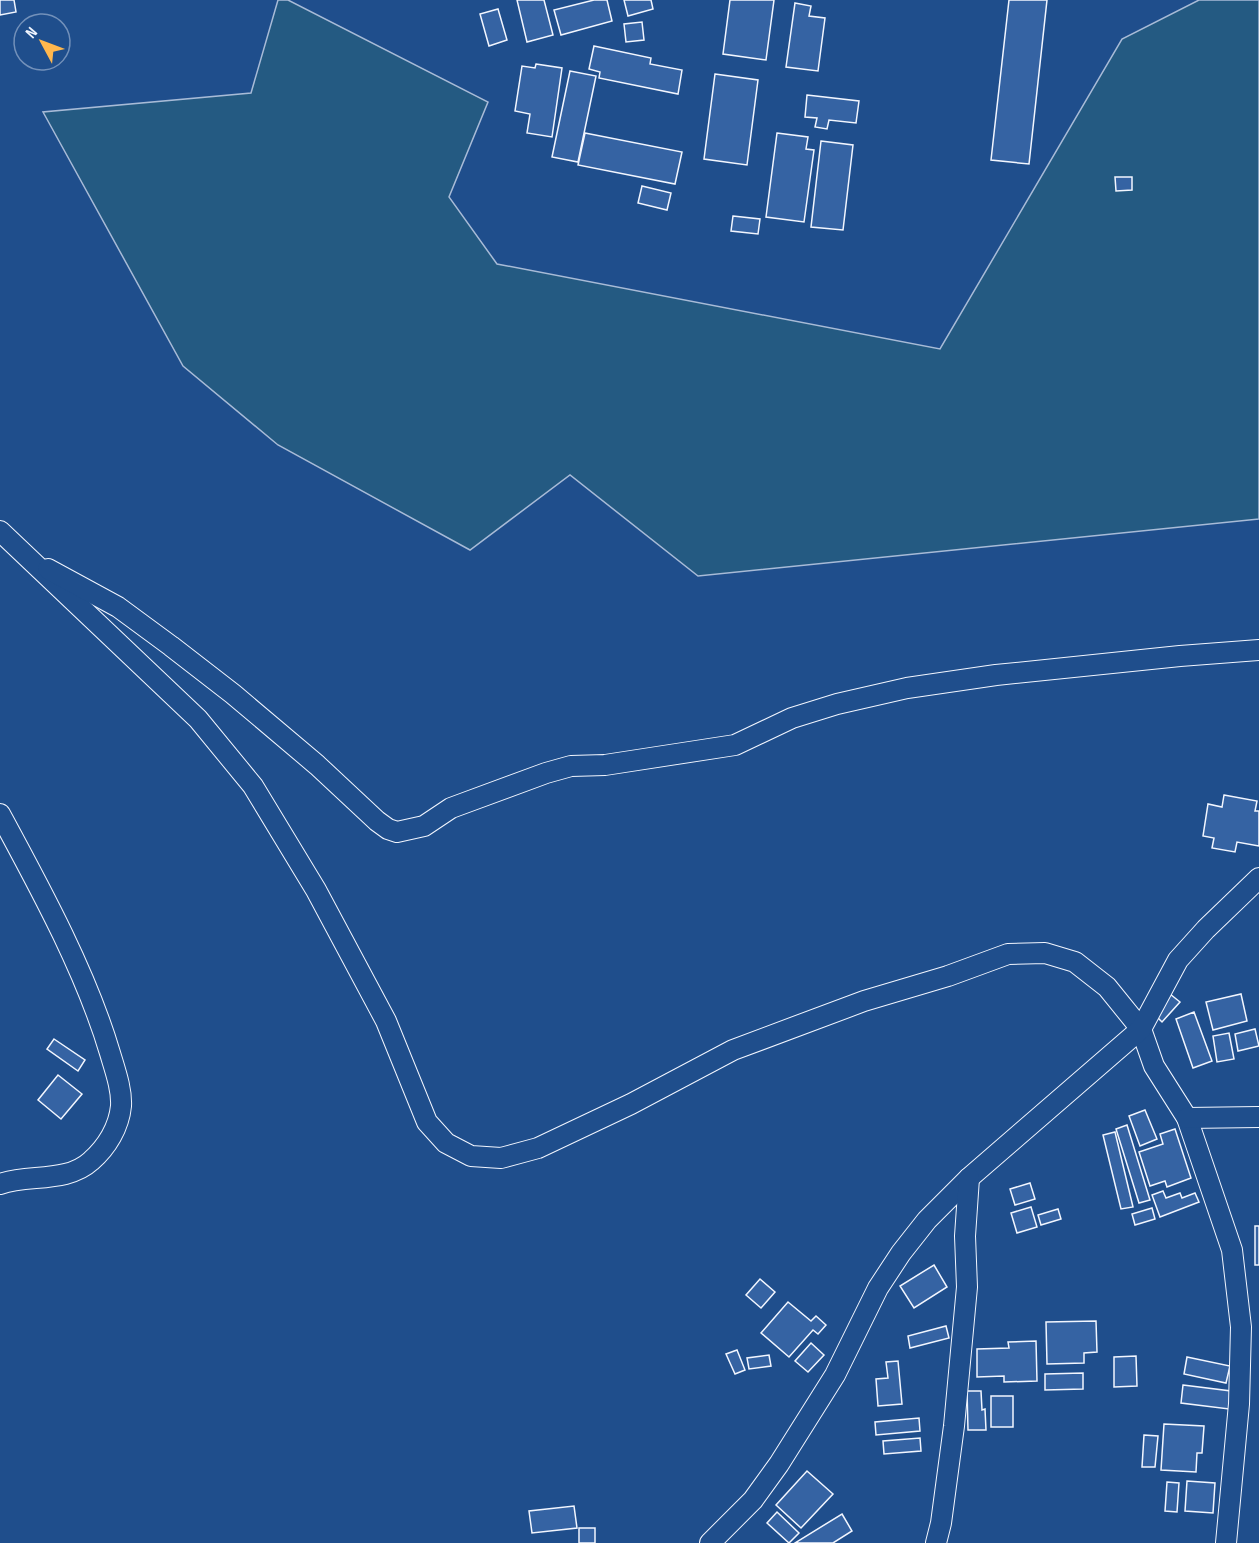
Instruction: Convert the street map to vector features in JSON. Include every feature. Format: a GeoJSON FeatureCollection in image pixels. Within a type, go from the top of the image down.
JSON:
{"type":"FeatureCollection","features":[{"type":"Feature","properties":{"kind":"street"},"geometry":{"type":"LineString","coordinates":[[0,531],[198,719],[253,786],[316,890],[386,1021],[427,1122],[446,1143],[471,1156],[501,1158],[538,1148],[631,1104],[733,1050],[864,1001],[1008,954],[1045,953],[1076,962],[1107,987],[1141,1029],[1154,1066],[1187,1118],[1232,1250],[1241,1327],[1239,1404],[1226,1543]]}},
{"type":"Feature","properties":{"kind":"street"},"geometry":{"type":"LineString","coordinates":[[32,562],[78,584],[118,607],[171,646],[233,694],[377,821],[387,829],[397,832],[424,826],[451,808],[546,773],[572,766],[605,765],[735,745],[792,718],[837,704],[907,688],[1018,672],[1259,650]]}},
{"type":"Feature","properties":{"kind":"street"},"geometry":{"type":"LineString","coordinates":[[0,814],[64,939],[102,1024],[118,1078],[121,1106],[118,1124],[111,1139],[92,1161],[79,1170],[0,1184]]}},
{"type":"Feature","properties":{"kind":"street"},"geometry":{"type":"LineString","coordinates":[[710,1543],[753,1500],[779,1464],[835,1375],[878,1288],[901,1253],[927,1220],[969,1178],[1141,1029],[1178,960],[1259,878]]}},
{"type":"Feature","properties":{"kind":"street"},"geometry":{"type":"LineString","coordinates":[[1187,1118],[1259,1116]]}},
{"type":"Feature","properties":{"kind":"street"},"geometry":{"type":"LineString","coordinates":[[936,1543],[941,1523],[956,1414],[967,1287],[965,1236],[969,1178]]}},
{"type":"Feature","properties":{"kind":"shaded area"},"geometry":{"type":"Polygon","coordinates":[[[278,0],[288,0],[488,102],[449,197],[497,264],[940,349],[1122,39],[1199,0],[1259,0],[1259,519],[698,576],[570,475],[470,550],[278,445],[183,366],[43,112],[251,93],[278,0]]]}},
{"type":"Feature","properties":{"kind":"building"},"geometry":{"type":"Polygon","coordinates":[[[0,0],[14,0],[16,12],[0,15],[0,0]]]}},
{"type":"Feature","properties":{"kind":"building"},"geometry":{"type":"Polygon","coordinates":[[[517,0],[544,0],[553,35],[527,42],[517,0]]]}},
{"type":"Feature","properties":{"kind":"building"},"geometry":{"type":"Polygon","coordinates":[[[594,0],[607,0],[612,21],[561,35],[554,10],[594,0]]]}},
{"type":"Feature","properties":{"kind":"building"},"geometry":{"type":"Polygon","coordinates":[[[624,0],[651,0],[653,9],[628,16],[624,0]]]}},
{"type":"Feature","properties":{"kind":"building"},"geometry":{"type":"Polygon","coordinates":[[[730,0],[774,0],[766,60],[723,54],[730,0]]]}},
{"type":"Feature","properties":{"kind":"building"},"geometry":{"type":"Polygon","coordinates":[[[1009,0],[1047,0],[1029,164],[991,160],[1009,0]]]}},
{"type":"Feature","properties":{"kind":"building"},"geometry":{"type":"Polygon","coordinates":[[[795,3],[811,6],[809,16],[825,18],[818,71],[786,67],[795,3]]]}},
{"type":"Feature","properties":{"kind":"building"},"geometry":{"type":"Polygon","coordinates":[[[498,9],[507,40],[489,46],[480,14],[498,9]]]}},
{"type":"Feature","properties":{"kind":"building"},"geometry":{"type":"Polygon","coordinates":[[[642,22],[644,40],[626,42],[624,24],[642,22]]]}},
{"type":"Feature","properties":{"kind":"building"},"geometry":{"type":"Polygon","coordinates":[[[594,46],[651,58],[650,64],[682,70],[678,94],[599,78],[600,72],[589,69],[594,46]]]}},
{"type":"Feature","properties":{"kind":"building"},"geometry":{"type":"Polygon","coordinates":[[[536,64],[562,68],[552,137],[527,133],[530,114],[515,111],[522,66],[535,68],[536,64]]]}},
{"type":"Feature","properties":{"kind":"building"},"geometry":{"type":"Polygon","coordinates":[[[570,71],[596,76],[578,162],[552,157],[570,71]]]}},
{"type":"Feature","properties":{"kind":"building"},"geometry":{"type":"Polygon","coordinates":[[[715,74],[758,80],[747,165],[704,159],[715,74]]]}},
{"type":"Feature","properties":{"kind":"building"},"geometry":{"type":"Polygon","coordinates":[[[807,95],[859,101],[856,123],[829,120],[827,129],[815,127],[817,118],[805,117],[807,95]]]}},
{"type":"Feature","properties":{"kind":"building"},"geometry":{"type":"Polygon","coordinates":[[[585,133],[682,152],[675,184],[578,165],[585,133]]]}},
{"type":"Feature","properties":{"kind":"building"},"geometry":{"type":"Polygon","coordinates":[[[777,133],[808,137],[806,149],[814,150],[804,222],[766,217],[777,133]]]}},
{"type":"Feature","properties":{"kind":"building"},"geometry":{"type":"Polygon","coordinates":[[[821,141],[853,145],[843,230],[811,227],[821,141]]]}},
{"type":"Feature","properties":{"kind":"building"},"geometry":{"type":"Polygon","coordinates":[[[1115,177],[1132,177],[1132,190],[1116,191],[1115,177]]]}},
{"type":"Feature","properties":{"kind":"building"},"geometry":{"type":"Polygon","coordinates":[[[642,186],[671,193],[667,210],[638,203],[642,186]]]}},
{"type":"Feature","properties":{"kind":"building"},"geometry":{"type":"Polygon","coordinates":[[[733,216],[760,219],[758,234],[731,231],[733,216]]]}},
{"type":"Feature","properties":{"kind":"building"},"geometry":{"type":"Polygon","coordinates":[[[1224,795],[1257,801],[1255,811],[1259,811],[1259,846],[1237,842],[1235,852],[1212,848],[1214,838],[1203,836],[1208,804],[1222,807],[1224,795]]]}},
{"type":"Feature","properties":{"kind":"building"},"geometry":{"type":"Polygon","coordinates":[[[1170,994],[1180,1002],[1162,1022],[1153,1013],[1170,994]]]}},
{"type":"Feature","properties":{"kind":"building"},"geometry":{"type":"Polygon","coordinates":[[[1241,994],[1247,1021],[1213,1030],[1206,1002],[1241,994]]]}},
{"type":"Feature","properties":{"kind":"building"},"geometry":{"type":"Polygon","coordinates":[[[1194,1012],[1212,1061],[1193,1068],[1176,1019],[1194,1012]]]}},
{"type":"Feature","properties":{"kind":"building"},"geometry":{"type":"Polygon","coordinates":[[[1255,1029],[1259,1046],[1238,1051],[1235,1034],[1255,1029]]]}},
{"type":"Feature","properties":{"kind":"building"},"geometry":{"type":"Polygon","coordinates":[[[1229,1033],[1234,1059],[1217,1062],[1213,1036],[1229,1033]]]}},
{"type":"Feature","properties":{"kind":"building"},"geometry":{"type":"Polygon","coordinates":[[[54,1039],[85,1060],[78,1071],[47,1049],[54,1039]]]}},
{"type":"Feature","properties":{"kind":"building"},"geometry":{"type":"Polygon","coordinates":[[[58,1075],[82,1094],[61,1119],[38,1100],[58,1075]]]}},
{"type":"Feature","properties":{"kind":"building"},"geometry":{"type":"Polygon","coordinates":[[[1145,1110],[1157,1139],[1140,1146],[1129,1116],[1145,1110]]]}},
{"type":"Feature","properties":{"kind":"building"},"geometry":{"type":"Polygon","coordinates":[[[1127,1125],[1150,1200],[1139,1203],[1116,1129],[1127,1125]]]}},
{"type":"Feature","properties":{"kind":"building"},"geometry":{"type":"Polygon","coordinates":[[[1175,1129],[1191,1178],[1167,1187],[1165,1181],[1150,1186],[1139,1152],[1163,1144],[1160,1134],[1175,1129]]]}},
{"type":"Feature","properties":{"kind":"building"},"geometry":{"type":"Polygon","coordinates":[[[1115,1132],[1133,1207],[1121,1209],[1103,1135],[1115,1132]]]}},
{"type":"Feature","properties":{"kind":"building"},"geometry":{"type":"Polygon","coordinates":[[[1030,1183],[1035,1199],[1015,1205],[1010,1189],[1030,1183]]]}},
{"type":"Feature","properties":{"kind":"building"},"geometry":{"type":"Polygon","coordinates":[[[1163,1191],[1166,1198],[1180,1193],[1182,1198],[1195,1193],[1199,1202],[1160,1217],[1152,1195],[1163,1191]]]}},
{"type":"Feature","properties":{"kind":"building"},"geometry":{"type":"Polygon","coordinates":[[[1031,1207],[1037,1227],[1017,1233],[1011,1213],[1031,1207]]]}},
{"type":"Feature","properties":{"kind":"building"},"geometry":{"type":"Polygon","coordinates":[[[1152,1208],[1155,1219],[1135,1225],[1132,1214],[1152,1208]]]}},
{"type":"Feature","properties":{"kind":"building"},"geometry":{"type":"Polygon","coordinates":[[[1058,1209],[1061,1219],[1041,1225],[1038,1215],[1058,1209]]]}},
{"type":"Feature","properties":{"kind":"building"},"geometry":{"type":"Polygon","coordinates":[[[1255,1226],[1259,1226],[1259,1265],[1255,1265],[1255,1226]]]}},
{"type":"Feature","properties":{"kind":"building"},"geometry":{"type":"Polygon","coordinates":[[[934,1265],[947,1287],[914,1308],[900,1286],[934,1265]]]}},
{"type":"Feature","properties":{"kind":"building"},"geometry":{"type":"Polygon","coordinates":[[[760,1279],[775,1292],[761,1308],[746,1295],[760,1279]]]}},
{"type":"Feature","properties":{"kind":"building"},"geometry":{"type":"Polygon","coordinates":[[[788,1302],[811,1321],[816,1316],[826,1325],[818,1334],[813,1330],[789,1357],[761,1333],[788,1302]]]}},
{"type":"Feature","properties":{"kind":"building"},"geometry":{"type":"Polygon","coordinates":[[[1096,1321],[1097,1352],[1084,1353],[1084,1363],[1047,1364],[1046,1322],[1096,1321]]]}},
{"type":"Feature","properties":{"kind":"building"},"geometry":{"type":"Polygon","coordinates":[[[946,1326],[949,1338],[910,1348],[908,1336],[946,1326]]]}},
{"type":"Feature","properties":{"kind":"building"},"geometry":{"type":"Polygon","coordinates":[[[1036,1341],[1037,1381],[1004,1382],[1004,1376],[977,1377],[977,1349],[1009,1348],[1008,1342],[1036,1341]]]}},
{"type":"Feature","properties":{"kind":"building"},"geometry":{"type":"Polygon","coordinates":[[[811,1343],[824,1355],[808,1372],[795,1361],[811,1343]]]}},
{"type":"Feature","properties":{"kind":"building"},"geometry":{"type":"Polygon","coordinates":[[[737,1350],[745,1370],[735,1374],[726,1354],[737,1350]]]}},
{"type":"Feature","properties":{"kind":"building"},"geometry":{"type":"Polygon","coordinates":[[[769,1355],[771,1366],[749,1369],[747,1358],[769,1355]]]}},
{"type":"Feature","properties":{"kind":"building"},"geometry":{"type":"Polygon","coordinates":[[[1136,1356],[1137,1386],[1114,1387],[1114,1357],[1136,1356]]]}},
{"type":"Feature","properties":{"kind":"building"},"geometry":{"type":"Polygon","coordinates":[[[1187,1357],[1230,1366],[1226,1383],[1184,1374],[1187,1357]]]}},
{"type":"Feature","properties":{"kind":"building"},"geometry":{"type":"Polygon","coordinates":[[[898,1361],[902,1404],[878,1406],[876,1379],[888,1378],[886,1362],[898,1361]]]}},
{"type":"Feature","properties":{"kind":"building"},"geometry":{"type":"Polygon","coordinates":[[[1083,1373],[1083,1389],[1045,1390],[1045,1374],[1083,1373]]]}},
{"type":"Feature","properties":{"kind":"building"},"geometry":{"type":"Polygon","coordinates":[[[1183,1385],[1231,1391],[1229,1409],[1181,1403],[1183,1385]]]}},
{"type":"Feature","properties":{"kind":"building"},"geometry":{"type":"Polygon","coordinates":[[[967,1391],[981,1391],[986,1430],[968,1430],[967,1391]]]}},
{"type":"Feature","properties":{"kind":"building"},"geometry":{"type":"Polygon","coordinates":[[[991,1396],[1013,1396],[1013,1427],[991,1427],[991,1396]]]}},
{"type":"Feature","properties":{"kind":"building"},"geometry":{"type":"Polygon","coordinates":[[[919,1418],[920,1431],[876,1435],[875,1422],[919,1418]]]}},
{"type":"Feature","properties":{"kind":"building"},"geometry":{"type":"Polygon","coordinates":[[[1164,1424],[1204,1426],[1202,1453],[1197,1453],[1196,1472],[1161,1470],[1164,1424]]]}},
{"type":"Feature","properties":{"kind":"building"},"geometry":{"type":"Polygon","coordinates":[[[1144,1435],[1158,1436],[1155,1467],[1142,1467],[1144,1435]]]}},
{"type":"Feature","properties":{"kind":"building"},"geometry":{"type":"Polygon","coordinates":[[[920,1438],[921,1451],[884,1454],[883,1441],[920,1438]]]}},
{"type":"Feature","properties":{"kind":"building"},"geometry":{"type":"Polygon","coordinates":[[[807,1471],[833,1494],[801,1528],[776,1505],[807,1471]]]}},
{"type":"Feature","properties":{"kind":"building"},"geometry":{"type":"Polygon","coordinates":[[[1187,1481],[1215,1483],[1213,1513],[1185,1511],[1187,1481]]]}},
{"type":"Feature","properties":{"kind":"building"},"geometry":{"type":"Polygon","coordinates":[[[1167,1482],[1179,1483],[1177,1512],[1165,1511],[1167,1482]]]}},
{"type":"Feature","properties":{"kind":"building"},"geometry":{"type":"Polygon","coordinates":[[[574,1506],[577,1528],[532,1533],[529,1511],[574,1506]]]}},
{"type":"Feature","properties":{"kind":"building"},"geometry":{"type":"Polygon","coordinates":[[[777,1512],[799,1533],[789,1543],[767,1523],[777,1512]]]}},
{"type":"Feature","properties":{"kind":"building"},"geometry":{"type":"Polygon","coordinates":[[[842,1514],[852,1531],[833,1543],[795,1543],[842,1514]]]}},
{"type":"Feature","properties":{"kind":"building"},"geometry":{"type":"Polygon","coordinates":[[[579,1528],[595,1528],[595,1543],[579,1543],[579,1528]]]}}]}
